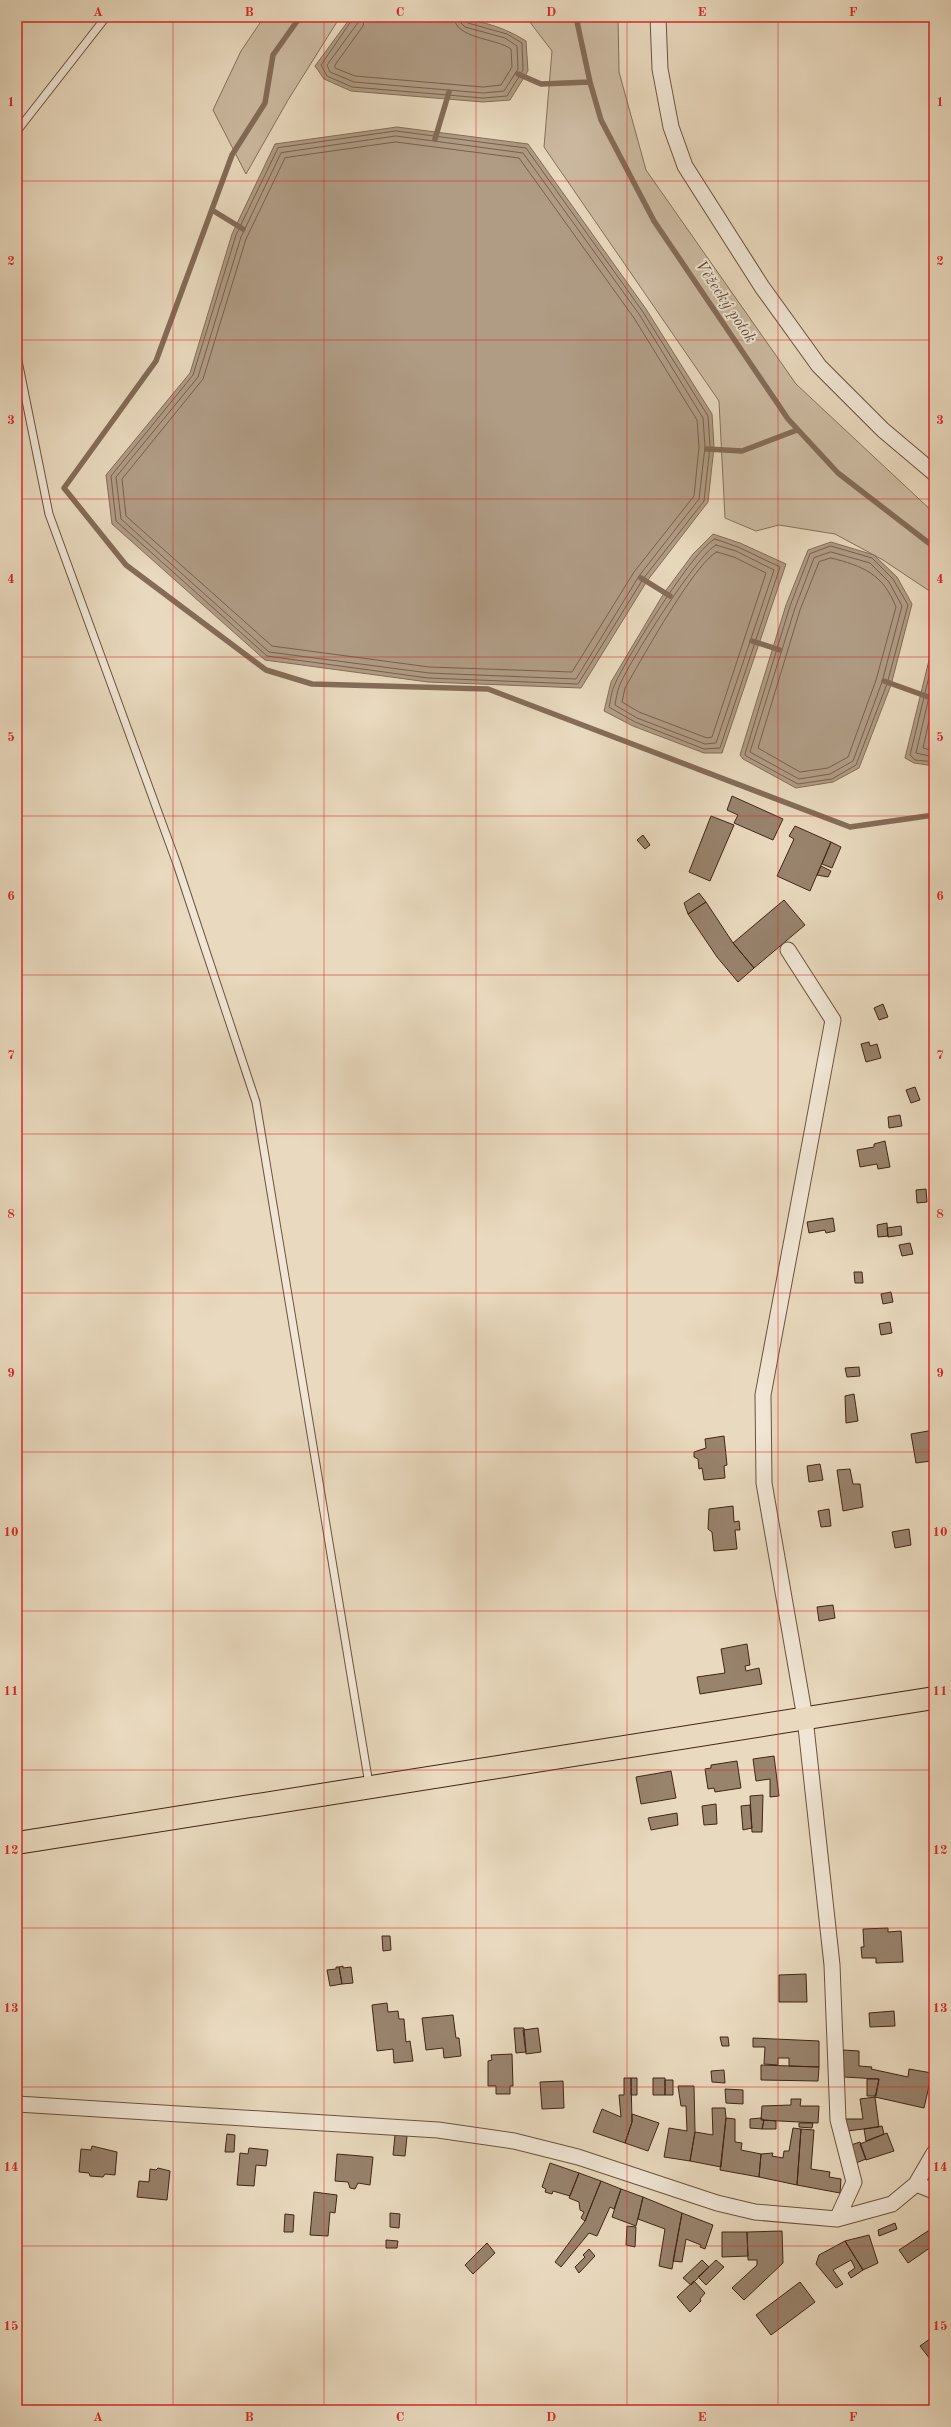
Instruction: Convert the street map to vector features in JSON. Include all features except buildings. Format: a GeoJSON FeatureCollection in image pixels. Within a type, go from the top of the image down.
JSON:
{"type":"FeatureCollection","features":[{"type":"Feature","properties":{"kind":"main road"},"geometry":{"type":"LineString","coordinates":[[17,1843],[934,1698]]}},
{"type":"Feature","properties":{"kind":"street"},"geometry":{"type":"LineString","coordinates":[[658,17],[660,69],[671,127],[685,166],[762,287],[819,366],[882,430],[934,473]]}},
{"type":"Feature","properties":{"kind":"street"},"geometry":{"type":"LineString","coordinates":[[788,950],[832,1020],[763,1395],[764,1483],[805,1718],[832,1965],[838,2120],[854,2182],[837,2220]]}},
{"type":"Feature","properties":{"kind":"street"},"geometry":{"type":"LineString","coordinates":[[17,2104],[454,2132],[514,2141],[578,2157],[717,2203],[755,2212],[837,2220],[892,2204],[916,2184],[934,2153]]}},
{"type":"Feature","properties":{"kind":"street"},"geometry":{"type":"LineString","coordinates":[[916,2184],[934,2191]]}},
{"type":"Feature","properties":{"kind":"lane"},"geometry":{"type":"LineString","coordinates":[[17,131],[106,17]]}},
{"type":"Feature","properties":{"kind":"lane"},"geometry":{"type":"LineString","coordinates":[[17,356],[49,514],[177,864],[256,1102],[370,1787]]}},
{"type":"Feature","properties":{"kind":"shaded area"},"geometry":{"type":"Polygon","coordinates":[[[264,17],[340,17],[288,100],[246,174],[213,110],[241,51],[264,17]]]}},
{"type":"Feature","properties":{"kind":"shaded area"},"geometry":{"type":"Polygon","coordinates":[[[526,17],[618,17],[619,72],[646,170],[796,384],[934,513],[934,594],[883,560],[835,534],[779,525],[756,531],[725,518],[719,401],[544,147],[552,51],[526,17]]]}},
{"type":"Feature","properties":{"kind":"water"},"geometry":{"type":"Polygon","coordinates":[[[351,17],[442,17],[485,23],[506,30],[526,41],[528,71],[510,100],[483,102],[351,91],[324,79],[315,66],[351,17]]]}},
{"type":"Feature","properties":{"kind":"water"},"geometry":{"type":"Polygon","coordinates":[[[397,127],[528,144],[646,309],[712,414],[714,447],[708,502],[647,581],[581,688],[428,682],[265,660],[112,524],[106,475],[190,373],[232,234],[275,144],[397,127]]]}},
{"type":"Feature","properties":{"kind":"water"},"geometry":{"type":"Polygon","coordinates":[[[713,534],[740,543],[786,564],[722,753],[704,753],[633,726],[604,711],[611,682],[664,593],[693,554],[713,534]]]}},
{"type":"Feature","properties":{"kind":"water"},"geometry":{"type":"Polygon","coordinates":[[[831,542],[874,555],[897,577],[912,604],[891,685],[859,768],[833,782],[796,788],[743,759],[740,755],[786,605],[808,550],[831,542]]]}},
{"type":"Feature","properties":{"kind":"water"},"geometry":{"type":"Polygon","coordinates":[[[934,640],[934,766],[914,763],[905,758],[934,640]]]}},
{"type":"Feature","properties":{"kind":"waterway"},"geometry":{"type":"LineString","coordinates":[[300,17],[273,55],[265,103],[232,155],[156,361],[64,488],[126,565],[266,670],[312,684],[488,689],[850,827],[934,815]]}},
{"type":"Feature","properties":{"kind":"waterway","name":"Věžecký potok"},"geometry":{"type":"LineString","coordinates":[[576,17],[590,82],[601,120],[654,221],[788,419],[838,473],[934,547]]}},
{"type":"Feature","properties":{"kind":"waterway"},"geometry":{"type":"LineString","coordinates":[[518,74],[541,84],[590,82]]}},
{"type":"Feature","properties":{"kind":"waterway"},"geometry":{"type":"LineString","coordinates":[[435,139],[449,92]]}},
{"type":"Feature","properties":{"kind":"waterway"},"geometry":{"type":"LineString","coordinates":[[212,210],[243,229]]}},
{"type":"Feature","properties":{"kind":"waterway"},"geometry":{"type":"LineString","coordinates":[[707,449],[742,451],[797,430]]}},
{"type":"Feature","properties":{"kind":"waterway"},"geometry":{"type":"LineString","coordinates":[[641,578],[670,596]]}},
{"type":"Feature","properties":{"kind":"waterway"},"geometry":{"type":"LineString","coordinates":[[752,641],[780,650]]}},
{"type":"Feature","properties":{"kind":"waterway"},"geometry":{"type":"LineString","coordinates":[[884,681],[934,699]]}}]}
